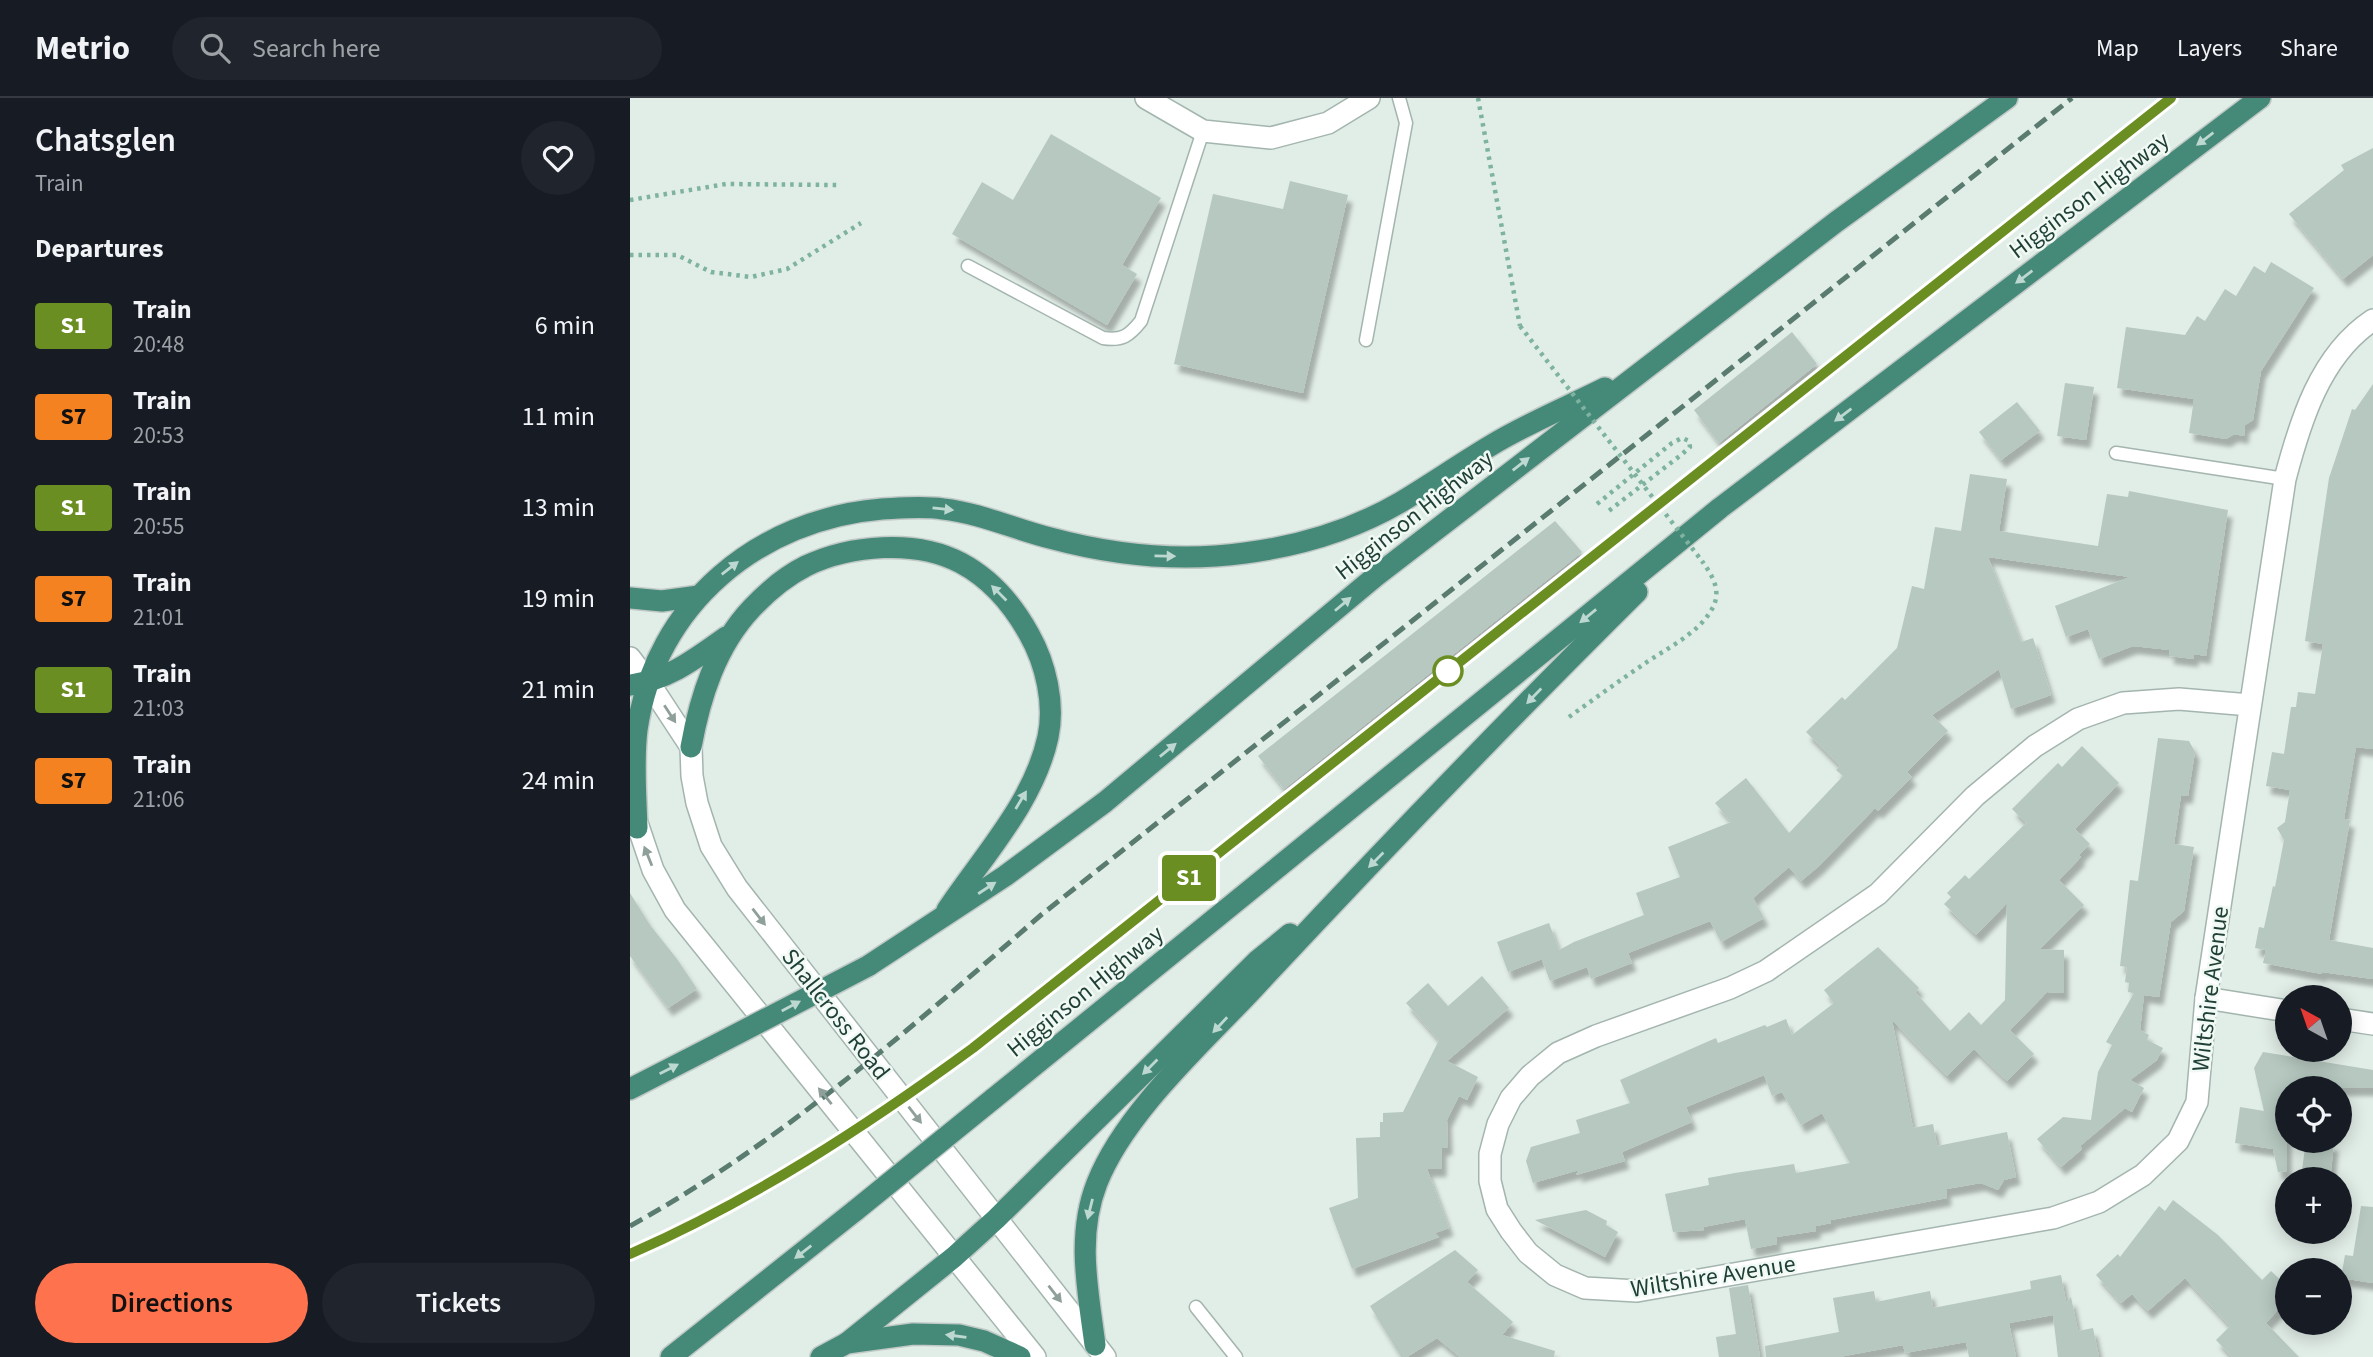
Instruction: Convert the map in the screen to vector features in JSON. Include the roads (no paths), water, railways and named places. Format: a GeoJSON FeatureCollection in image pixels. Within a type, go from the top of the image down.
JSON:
{"type":"FeatureCollection","features":[{"type":"Feature","properties":{"kind":"highway","name":"Higginson Highway"},"geometry":{"type":"LineString","coordinates":[[630,1089],[868,965],[1006,876],[1105,802],[1376,576],[1836,222],[2007,98]]}},
{"type":"Feature","properties":{"kind":"highway","name":"Higginson Highway"},"geometry":{"type":"LineString","coordinates":[[671,1357],[856,1210],[1720,508],[2260,98]]}},
{"type":"Feature","properties":{"kind":"highway"},"geometry":{"type":"LineString","coordinates":[[637,828],[635,766],[640,684],[699,596],[727,570],[769,540],[827,518],[864,511],[903,508],[953,510],[1102,551],[1157,556],[1244,553],[1322,538],[1361,523],[1400,502],[1492,444],[1647,366]]}},
{"type":"Feature","properties":{"kind":"highway"},"geometry":{"type":"LineString","coordinates":[[1100,1351],[1084,1256],[1088,1216],[1097,1183],[1119,1140],[1163,1086],[1346,890],[1720,508]]}},
{"type":"Feature","properties":{"kind":"highway"},"geometry":{"type":"LineString","coordinates":[[691,747],[697,713],[708,682],[717,659],[734,632],[751,609],[778,584],[806,566],[838,555],[869,549],[901,548],[933,553],[959,562],[983,578],[1003,596],[1020,617],[1034,643],[1044,669],[1050,706],[1049,734],[1023,799],[942,918]]}},
{"type":"Feature","properties":{"kind":"highway"},"geometry":{"type":"LineString","coordinates":[[630,598],[662,601],[699,596]]}},
{"type":"Feature","properties":{"kind":"highway"},"geometry":{"type":"LineString","coordinates":[[640,684],[680,669],[734,632]]}},
{"type":"Feature","properties":{"kind":"highway"},"geometry":{"type":"LineString","coordinates":[[821,1357],[847,1343],[954,1257],[996,1219],[1257,961],[1346,890]]}},
{"type":"Feature","properties":{"kind":"highway"},"geometry":{"type":"LineString","coordinates":[[847,1343],[913,1334],[959,1335],[984,1341],[1020,1357]]}},
{"type":"Feature","properties":{"kind":"street"},"geometry":{"type":"LineString","coordinates":[[1146,98],[1203,131],[1272,138],[1328,123],[1369,98]]}},
{"type":"Feature","properties":{"kind":"street","name":"Wiltshire Avenue"},"geometry":{"type":"LineString","coordinates":[[2250,705],[2179,699],[2123,703],[2078,719],[2035,746],[1975,796],[1878,894],[1766,971],[1730,988],[1596,1036],[1558,1053],[1530,1076],[1511,1098],[1498,1124],[1490,1154],[1490,1181],[1497,1209],[1510,1231],[1528,1253],[1555,1275],[1586,1288],[1637,1291],[2053,1218],[2099,1202],[2132,1182],[2178,1141],[2197,1102],[2206,998],[2284,479],[2299,425],[2327,369],[2361,328],[2373,320]]}},
{"type":"Feature","properties":{"kind":"street","name":"Shallcross Road"},"geometry":{"type":"LineString","coordinates":[[630,658],[640,684],[691,747],[697,803],[711,846],[737,888],[1100,1351]]}},
{"type":"Feature","properties":{"kind":"street"},"geometry":{"type":"LineString","coordinates":[[630,799],[637,828],[653,870],[675,910],[1035,1357]]}},
{"type":"Feature","properties":{"kind":"street"},"geometry":{"type":"LineString","coordinates":[[2206,998],[2275,1009]]}},
{"type":"Feature","properties":{"kind":"street"},"geometry":{"type":"LineString","coordinates":[[2352,1020],[2373,1024]]}},
{"type":"Feature","properties":{"kind":"lane"},"geometry":{"type":"LineString","coordinates":[[1366,341],[1406,123],[1399,98]]}},
{"type":"Feature","properties":{"kind":"lane"},"geometry":{"type":"LineString","coordinates":[[968,266],[1102,338],[1118,340],[1130,334],[1141,321],[1203,131]]}},
{"type":"Feature","properties":{"kind":"lane"},"geometry":{"type":"LineString","coordinates":[[2116,453],[2284,479]]}},
{"type":"Feature","properties":{"kind":"lane"},"geometry":{"type":"LineString","coordinates":[[1196,1307],[1236,1357]]}},
{"type":"Feature","properties":{"kind":"railway"},"geometry":{"type":"LineString","coordinates":[[630,1226],[740,1158],[844,1081],[1041,915],[2072,98]]}},
{"type":"Feature","properties":{"kind":"railway"},"geometry":{"type":"LineString","coordinates":[[630,1254],[764,1186],[849,1134],[973,1048],[2171,98]]}},
{"type":"Feature","properties":{"kind":"train","name":"S1"},"geometry":{"type":"LineString","coordinates":[[630,1254],[703,1219],[786,1173],[906,1097],[973,1048],[2171,98]]}}]}
